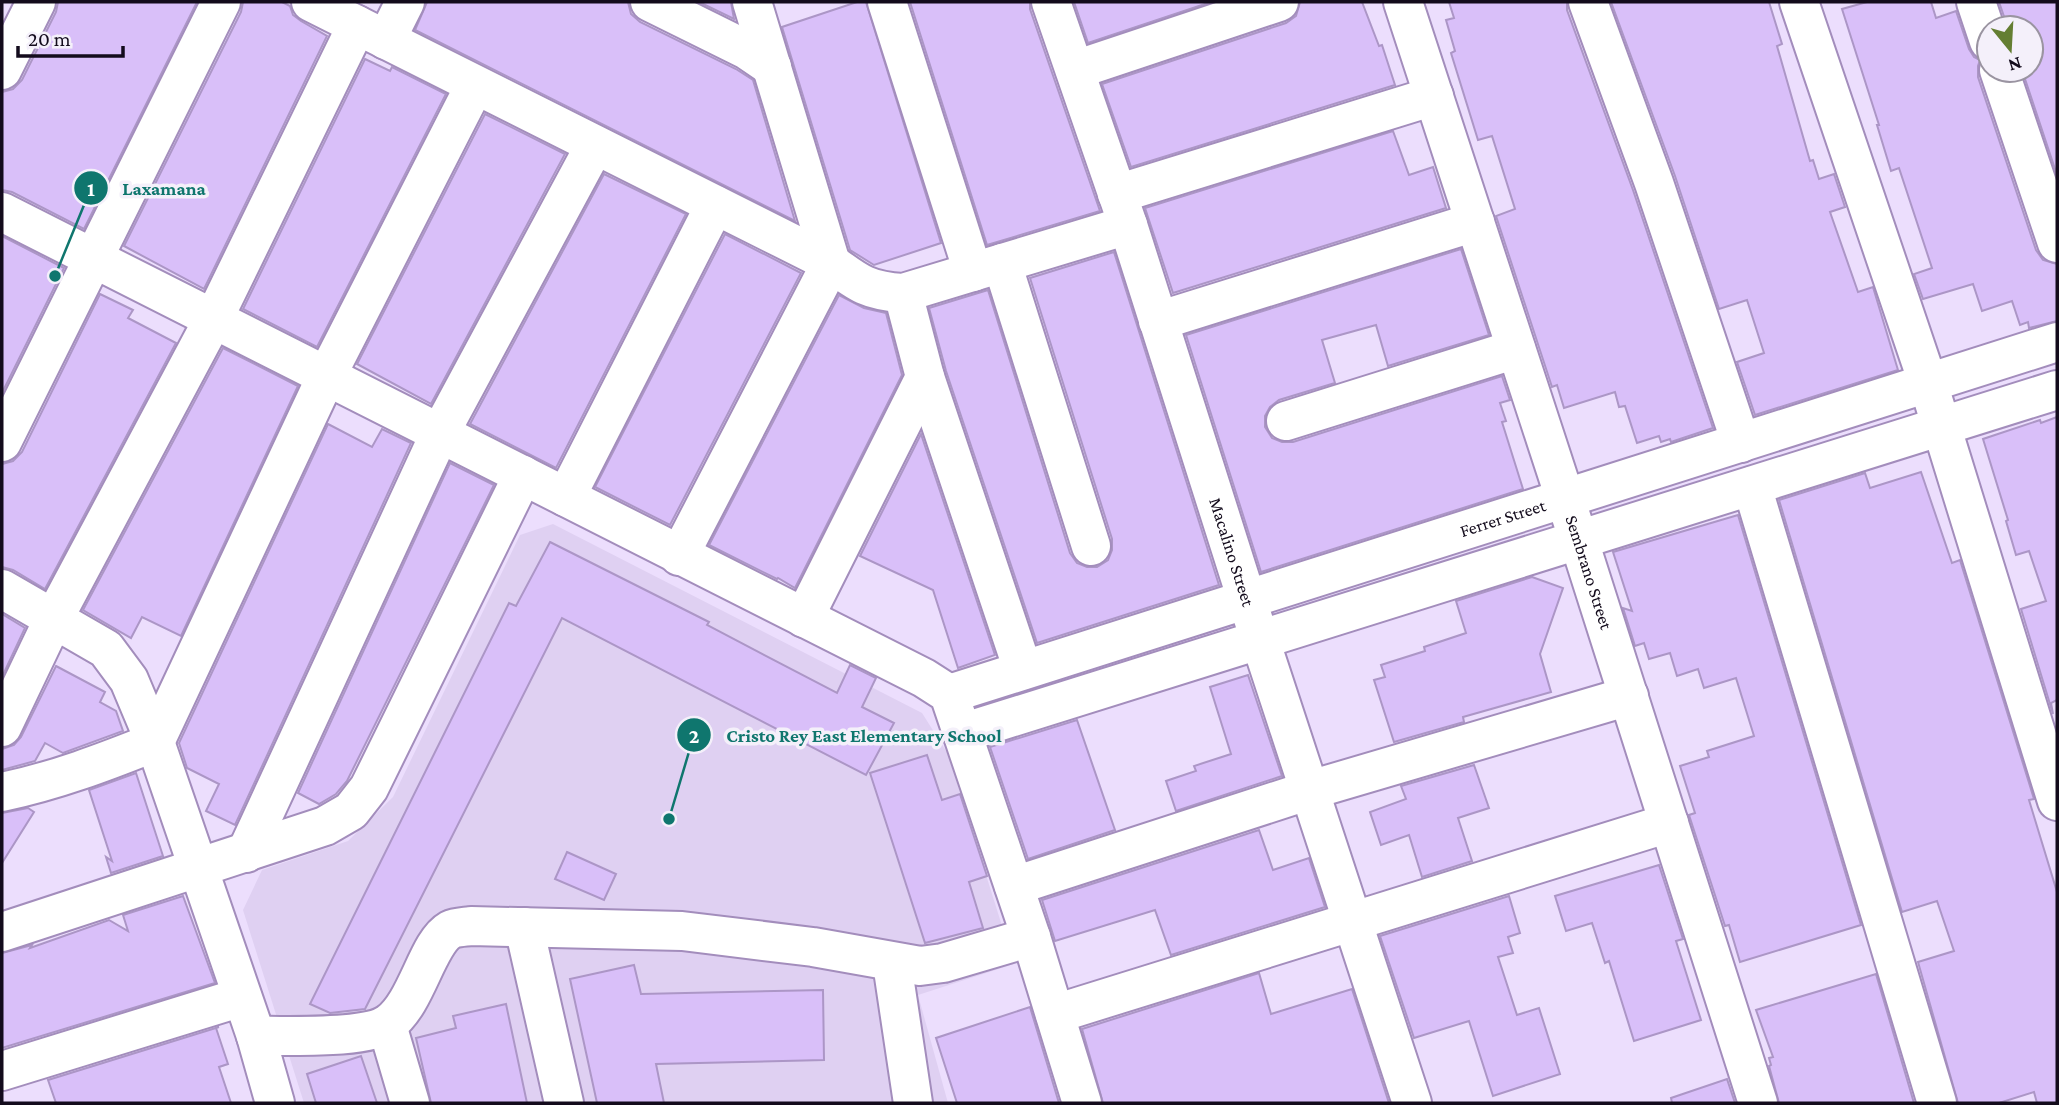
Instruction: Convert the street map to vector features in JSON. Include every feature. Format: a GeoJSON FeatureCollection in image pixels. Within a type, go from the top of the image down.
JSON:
{"type":"FeatureCollection","features":[{"type":"Feature","properties":{"kind":"street"},"geometry":{"type":"LineString","coordinates":[[2,70],[36,2]]}},
{"type":"Feature","properties":{"kind":"street"},"geometry":{"type":"LineString","coordinates":[[2,442],[221,2]]}},
{"type":"Feature","properties":{"kind":"street"},"geometry":{"type":"LineString","coordinates":[[311,2],[831,262],[858,282],[879,291],[903,293],[988,267],[1122,209],[1434,96]]}},
{"type":"Feature","properties":{"kind":"street"},"geometry":{"type":"LineString","coordinates":[[2,727],[54,618],[214,318],[372,32],[405,2]]}},
{"type":"Feature","properties":{"kind":"street"},"geometry":{"type":"LineString","coordinates":[[650,2],[747,50],[772,66]]}},
{"type":"Feature","properties":{"kind":"street"},"geometry":{"type":"LineString","coordinates":[[887,2],[1091,546]]}},
{"type":"Feature","properties":{"kind":"street","name":"Macalino Street"},"geometry":{"type":"LineString","coordinates":[[1051,2],[1122,209],[1412,1103]]}},
{"type":"Feature","properties":{"kind":"street"},"geometry":{"type":"LineString","coordinates":[[1075,70],[1279,2]]}},
{"type":"Feature","properties":{"kind":"street","name":"Sembrano Street"},"geometry":{"type":"LineString","coordinates":[[1403,2],[1629,696],[1758,1103]]}},
{"type":"Feature","properties":{"kind":"street"},"geometry":{"type":"LineString","coordinates":[[1588,2],[1654,183],[1741,443]]}},
{"type":"Feature","properties":{"kind":"street"},"geometry":{"type":"LineString","coordinates":[[1799,2],[1928,383],[2057,801]]}},
{"type":"Feature","properties":{"kind":"street"},"geometry":{"type":"LineString","coordinates":[[679,556],[831,262],[772,66],[763,5]]}},
{"type":"Feature","properties":{"kind":"street"},"geometry":{"type":"LineString","coordinates":[[2004,84],[2057,243]]}},
{"type":"Feature","properties":{"kind":"street"},"geometry":{"type":"LineString","coordinates":[[2,792],[35,785],[104,763],[155,742],[327,375],[475,85]]}},
{"type":"Feature","properties":{"kind":"street"},"geometry":{"type":"LineString","coordinates":[[246,853],[440,433],[594,145]]}},
{"type":"Feature","properties":{"kind":"street"},"geometry":{"type":"LineString","coordinates":[[566,497],[715,205]]}},
{"type":"Feature","properties":{"kind":"street"},"geometry":{"type":"LineString","coordinates":[[2,212],[924,678],[949,694],[1031,937],[1082,1103]]}},
{"type":"Feature","properties":{"kind":"street"},"geometry":{"type":"LineString","coordinates":[[1158,321],[1475,222]]}},
{"type":"Feature","properties":{"kind":"street"},"geometry":{"type":"LineString","coordinates":[[903,293],[925,377],[1023,670]]}},
{"type":"Feature","properties":{"kind":"street","name":"Ferrer Street"},"geometry":{"type":"LineString","coordinates":[[949,694],[2057,342]]}},
{"type":"Feature","properties":{"kind":"street"},"geometry":{"type":"LineString","coordinates":[[1286,421],[1516,349]]}},
{"type":"Feature","properties":{"kind":"street"},"geometry":{"type":"LineString","coordinates":[[804,618],[925,377]]}},
{"type":"Feature","properties":{"kind":"street"},"geometry":{"type":"LineString","coordinates":[[962,733],[2057,390]]}},
{"type":"Feature","properties":{"kind":"street"},"geometry":{"type":"LineString","coordinates":[[2,932],[325,826],[351,811],[369,788],[523,475]]}},
{"type":"Feature","properties":{"kind":"street"},"geometry":{"type":"LineString","coordinates":[[1752,486],[1937,1103]]}},
{"type":"Feature","properties":{"kind":"street"},"geometry":{"type":"LineString","coordinates":[[2,589],[106,649],[129,680],[155,742],[256,1036],[275,1103]]}},
{"type":"Feature","properties":{"kind":"street"},"geometry":{"type":"LineString","coordinates":[[1014,886],[1310,790],[1629,696]]}},
{"type":"Feature","properties":{"kind":"street"},"geometry":{"type":"LineString","coordinates":[[1055,1014],[1669,824]]}},
{"type":"Feature","properties":{"kind":"street"},"geometry":{"type":"LineString","coordinates":[[256,1036],[358,1034],[387,1025],[404,1009],[440,939],[451,929],[471,926],[682,931],[813,947],[920,966],[943,963],[1031,937]]}},
{"type":"Feature","properties":{"kind":"street"},"geometry":{"type":"LineString","coordinates":[[523,928],[564,1103]]}},
{"type":"Feature","properties":{"kind":"street"},"geometry":{"type":"LineString","coordinates":[[892,962],[913,1103]]}},
{"type":"Feature","properties":{"kind":"street"},"geometry":{"type":"LineString","coordinates":[[2,1071],[242,997]]}},
{"type":"Feature","properties":{"kind":"street"},"geometry":{"type":"LineString","coordinates":[[387,1025],[410,1103]]}},
{"type":"Feature","properties":{"kind":"shaded area"},"geometry":{"type":"Polygon","coordinates":[[[553,524],[922,713],[948,754],[1014,964],[918,995],[948,1103],[304,1103],[243,910],[262,870],[348,841],[393,797],[520,535],[553,524]]]}},
{"type":"Feature","properties":{"kind":"building"},"geometry":{"type":"Polygon","coordinates":[[[58,2],[197,2],[84,229],[12,192],[2,190],[2,92],[13,89],[22,80],[56,12],[58,2]]]}},
{"type":"Feature","properties":{"kind":"building"},"geometry":{"type":"Polygon","coordinates":[[[243,2],[282,2],[290,6],[293,15],[327,36],[204,289],[124,246],[241,12],[243,2]]]}},
{"type":"Feature","properties":{"kind":"building"},"geometry":{"type":"Polygon","coordinates":[[[427,2],[628,2],[631,14],[640,22],[753,80],[795,221],[415,30],[427,2]]]}},
{"type":"Feature","properties":{"kind":"building"},"geometry":{"type":"Polygon","coordinates":[[[699,2],[731,2],[734,19],[699,2]]]}},
{"type":"Feature","properties":{"kind":"building"},"geometry":{"type":"Polygon","coordinates":[[[857,2],[866,2],[941,243],[874,265],[850,250],[782,27],[857,2]]]}},
{"type":"Feature","properties":{"kind":"building"},"geometry":{"type":"Polygon","coordinates":[[[910,2],[1030,2],[1030,9],[1100,211],[987,245],[910,2]]]}},
{"type":"Feature","properties":{"kind":"building"},"geometry":{"type":"Polygon","coordinates":[[[1074,2],[1211,2],[1088,43],[1074,2]]]}},
{"type":"Feature","properties":{"kind":"building"},"geometry":{"type":"Polygon","coordinates":[[[1300,2],[1362,2],[1379,46],[1382,45],[1395,85],[1131,167],[1102,84],[1286,23],[1296,16],[1300,2]]]}},
{"type":"Feature","properties":{"kind":"building"},"geometry":{"type":"Polygon","coordinates":[[[1449,2],[1567,2],[1567,10],[1633,190],[1713,428],[1671,442],[1670,439],[1661,442],[1659,436],[1637,443],[1625,406],[1619,407],[1615,392],[1564,408],[1557,385],[1552,387],[1496,216],[1515,209],[1492,136],[1478,140],[1451,53],[1455,51],[1446,20],[1454,18],[1449,2]]]}},
{"type":"Feature","properties":{"kind":"building"},"geometry":{"type":"Polygon","coordinates":[[[1611,2],[1769,2],[1782,44],[1777,46],[1810,161],[1813,160],[1819,179],[1834,174],[1845,207],[1830,212],[1858,292],[1873,287],[1898,370],[1755,415],[1737,362],[1764,353],[1747,300],[1719,309],[1675,176],[1611,2]]]}},
{"type":"Feature","properties":{"kind":"building"},"geometry":{"type":"Polygon","coordinates":[[[1867,2],[1931,2],[1936,18],[1956,11],[1969,49],[1975,58],[1975,84],[1980,84],[2036,250],[2043,260],[2057,264],[2057,321],[2029,328],[2028,322],[2020,325],[2012,301],[1982,311],[1973,284],[1923,299],[1914,274],[1932,268],[1899,168],[1891,171],[1842,9],[1867,2]]]}},
{"type":"Feature","properties":{"kind":"building"},"geometry":{"type":"Polygon","coordinates":[[[1999,2],[2057,2],[2057,175],[2027,84],[2045,84],[2045,14],[2003,14],[1999,2]]]}},
{"type":"Feature","properties":{"kind":"building"},"geometry":{"type":"Polygon","coordinates":[[[365,59],[390,71],[392,67],[446,94],[317,347],[243,309],[365,59]]]}},
{"type":"Feature","properties":{"kind":"building"},"geometry":{"type":"Polygon","coordinates":[[[485,114],[565,154],[431,404],[357,364],[485,114]]]}},
{"type":"Feature","properties":{"kind":"building"},"geometry":{"type":"Polygon","coordinates":[[[1393,131],[1409,175],[1433,167],[1446,208],[1173,293],[1145,208],[1393,131]]]}},
{"type":"Feature","properties":{"kind":"building"},"geometry":{"type":"Polygon","coordinates":[[[604,174],[686,214],[556,468],[470,424],[604,174]]]}},
{"type":"Feature","properties":{"kind":"building"},"geometry":{"type":"Polygon","coordinates":[[[725,234],[801,273],[670,525],[595,487],[725,234]]]}},
{"type":"Feature","properties":{"kind":"building"},"geometry":{"type":"Polygon","coordinates":[[[2,236],[64,268],[2,393],[2,236]]]}},
{"type":"Feature","properties":{"kind":"building"},"geometry":{"type":"Polygon","coordinates":[[[1461,249],[1489,335],[1388,366],[1376,325],[1322,340],[1335,383],[1279,400],[1270,407],[1265,416],[1265,427],[1272,438],[1293,442],[1502,376],[1510,400],[1500,403],[1506,421],[1502,422],[1523,489],[1261,572],[1186,335],[1461,249]]]}},
{"type":"Feature","properties":{"kind":"building"},"geometry":{"type":"Polygon","coordinates":[[[1114,252],[1219,585],[1037,643],[946,371],[929,308],[988,290],[1070,553],[1077,563],[1097,567],[1108,560],[1112,539],[1030,278],[1114,252]]]}},
{"type":"Feature","properties":{"kind":"building"},"geometry":{"type":"Polygon","coordinates":[[[100,294],[133,310],[128,318],[176,343],[45,589],[13,570],[2,567],[2,464],[13,461],[22,452],[100,294]]]}},
{"type":"Feature","properties":{"kind":"building"},"geometry":{"type":"Polygon","coordinates":[[[839,295],[864,308],[886,313],[902,375],[795,588],[709,545],[839,295]]]}},
{"type":"Feature","properties":{"kind":"building"},"geometry":{"type":"Polygon","coordinates":[[[223,348],[298,386],[181,636],[142,617],[131,638],[83,610],[223,348]]]}},
{"type":"Feature","properties":{"kind":"building"},"geometry":{"type":"Polygon","coordinates":[[[2057,417],[2057,700],[2051,703],[2053,714],[2021,609],[2046,601],[2029,551],[2016,555],[1983,439],[2057,417]]]}},
{"type":"Feature","properties":{"kind":"building"},"geometry":{"type":"Polygon","coordinates":[[[328,424],[372,447],[382,429],[411,443],[235,825],[206,811],[219,784],[187,768],[179,743],[328,424]]]}},
{"type":"Feature","properties":{"kind":"building"},"geometry":{"type":"Polygon","coordinates":[[[921,434],[995,655],[958,668],[933,590],[860,556],[921,434]]]}},
{"type":"Feature","properties":{"kind":"building"},"geometry":{"type":"Polygon","coordinates":[[[450,463],[494,485],[347,781],[336,794],[319,804],[298,793],[450,463]]]}},
{"type":"Feature","properties":{"kind":"building"},"geometry":{"type":"Polygon","coordinates":[[[1921,472],[1952,563],[1960,560],[2034,799],[2029,800],[2057,892],[2057,1103],[2037,1103],[2034,1092],[1999,1103],[1958,1103],[1918,962],[1954,951],[1937,901],[1902,912],[1779,500],[1865,473],[1870,488],[1921,472]]]}},
{"type":"Feature","properties":{"kind":"building"},"geometry":{"type":"Polygon","coordinates":[[[1738,515],[1861,925],[1740,962],[1729,925],[1725,926],[1689,815],[1695,813],[1680,766],[1709,757],[1707,751],[1754,736],[1736,678],[1704,688],[1698,669],[1677,676],[1670,653],[1649,659],[1644,643],[1635,646],[1623,608],[1632,611],[1613,552],[1738,515]]]}},
{"type":"Feature","properties":{"kind":"building"},"geometry":{"type":"Polygon","coordinates":[[[550,542],[709,622],[707,625],[837,693],[850,665],[876,678],[862,707],[894,723],[866,775],[562,618],[365,1009],[330,1013],[310,1004],[509,603],[516,606],[550,542]]]}},
{"type":"Feature","properties":{"kind":"building"},"geometry":{"type":"Polygon","coordinates":[[[1532,577],[1563,588],[1540,654],[1551,692],[1463,717],[1464,722],[1394,742],[1374,680],[1385,677],[1381,665],[1425,651],[1424,647],[1466,633],[1456,601],[1532,577]]]}},
{"type":"Feature","properties":{"kind":"building"},"geometry":{"type":"Polygon","coordinates":[[[2,614],[25,628],[2,677],[2,614]]]}},
{"type":"Feature","properties":{"kind":"building"},"geometry":{"type":"Polygon","coordinates":[[[56,666],[105,692],[100,702],[116,711],[123,731],[63,753],[45,743],[35,761],[2,770],[2,749],[14,745],[21,737],[56,666]]]}},
{"type":"Feature","properties":{"kind":"building"},"geometry":{"type":"Polygon","coordinates":[[[1248,675],[1282,776],[1176,811],[1166,781],[1196,771],[1194,766],[1231,754],[1210,687],[1248,675]]]}},
{"type":"Feature","properties":{"kind":"building"},"geometry":{"type":"Polygon","coordinates":[[[1077,720],[1115,830],[1028,859],[990,747],[1077,720]]]}},
{"type":"Feature","properties":{"kind":"building"},"geometry":{"type":"Polygon","coordinates":[[[927,755],[942,800],[960,794],[987,876],[969,882],[983,928],[925,943],[870,773],[927,755]]]}},
{"type":"Feature","properties":{"kind":"building"},"geometry":{"type":"Polygon","coordinates":[[[1474,765],[1489,808],[1458,818],[1472,861],[1422,877],[1409,835],[1381,845],[1370,812],[1406,799],[1401,786],[1474,765]]]}},
{"type":"Feature","properties":{"kind":"building"},"geometry":{"type":"Polygon","coordinates":[[[136,773],[163,856],[111,873],[106,857],[112,861],[89,790],[136,773]]]}},
{"type":"Feature","properties":{"kind":"building"},"geometry":{"type":"Polygon","coordinates":[[[28,808],[34,812],[2,863],[2,813],[28,808]]]}},
{"type":"Feature","properties":{"kind":"building"},"geometry":{"type":"Polygon","coordinates":[[[1259,830],[1273,870],[1309,858],[1325,907],[1171,955],[1155,910],[1055,941],[1042,900],[1259,830]]]}},
{"type":"Feature","properties":{"kind":"building"},"geometry":{"type":"Polygon","coordinates":[[[567,852],[616,874],[604,900],[555,879],[567,852]]]}},
{"type":"Feature","properties":{"kind":"building"},"geometry":{"type":"Polygon","coordinates":[[[1659,865],[1683,939],[1676,941],[1701,1020],[1634,1041],[1609,961],[1605,963],[1592,923],[1566,931],[1555,896],[1659,865]]]}},
{"type":"Feature","properties":{"kind":"building"},"geometry":{"type":"Polygon","coordinates":[[[183,896],[215,983],[2,1048],[2,953],[32,945],[30,948],[109,920],[128,931],[123,915],[183,896]]]}},
{"type":"Feature","properties":{"kind":"building"},"geometry":{"type":"Polygon","coordinates":[[[1509,896],[1520,933],[1508,937],[1513,953],[1498,957],[1517,1015],[1539,1008],[1560,1074],[1493,1096],[1469,1021],[1414,1038],[1380,936],[1509,896]]]}},
{"type":"Feature","properties":{"kind":"building"},"geometry":{"type":"Polygon","coordinates":[[[634,965],[641,994],[823,990],[824,1060],[656,1064],[664,1103],[597,1103],[570,979],[634,965]]]}},
{"type":"Feature","properties":{"kind":"building"},"geometry":{"type":"Polygon","coordinates":[[[1259,973],[1271,1014],[1352,989],[1389,1103],[1103,1103],[1082,1029],[1259,973]]]}},
{"type":"Feature","properties":{"kind":"building"},"geometry":{"type":"Polygon","coordinates":[[[1876,974],[1914,1103],[1779,1103],[1769,1066],[1769,1058],[1773,1057],[1756,1010],[1876,974]]]}},
{"type":"Feature","properties":{"kind":"building"},"geometry":{"type":"Polygon","coordinates":[[[506,1004],[527,1103],[431,1103],[416,1038],[456,1028],[453,1016],[506,1004]]]}},
{"type":"Feature","properties":{"kind":"building"},"geometry":{"type":"Polygon","coordinates":[[[1030,1007],[1059,1103],[957,1103],[936,1038],[1030,1007]]]}},
{"type":"Feature","properties":{"kind":"building"},"geometry":{"type":"Polygon","coordinates":[[[219,1027],[216,1028],[228,1064],[219,1067],[231,1103],[56,1103],[48,1080],[219,1027]]]}},
{"type":"Feature","properties":{"kind":"building"},"geometry":{"type":"Polygon","coordinates":[[[361,1056],[377,1103],[316,1103],[307,1074],[361,1056]]]}},
{"type":"Feature","properties":{"kind":"building"},"geometry":{"type":"Polygon","coordinates":[[[1727,1079],[1735,1103],[1672,1103],[1671,1098],[1727,1079]]]}},
{"type":"Feature","properties":{"kind":"place","name":"Laxamana"},"geometry":{"type":"Point","coordinates":[55,276]}},
{"type":"Feature","properties":{"kind":"place","name":"Cristo Rey East Elementary School"},"geometry":{"type":"Point","coordinates":[669,819]}}]}
